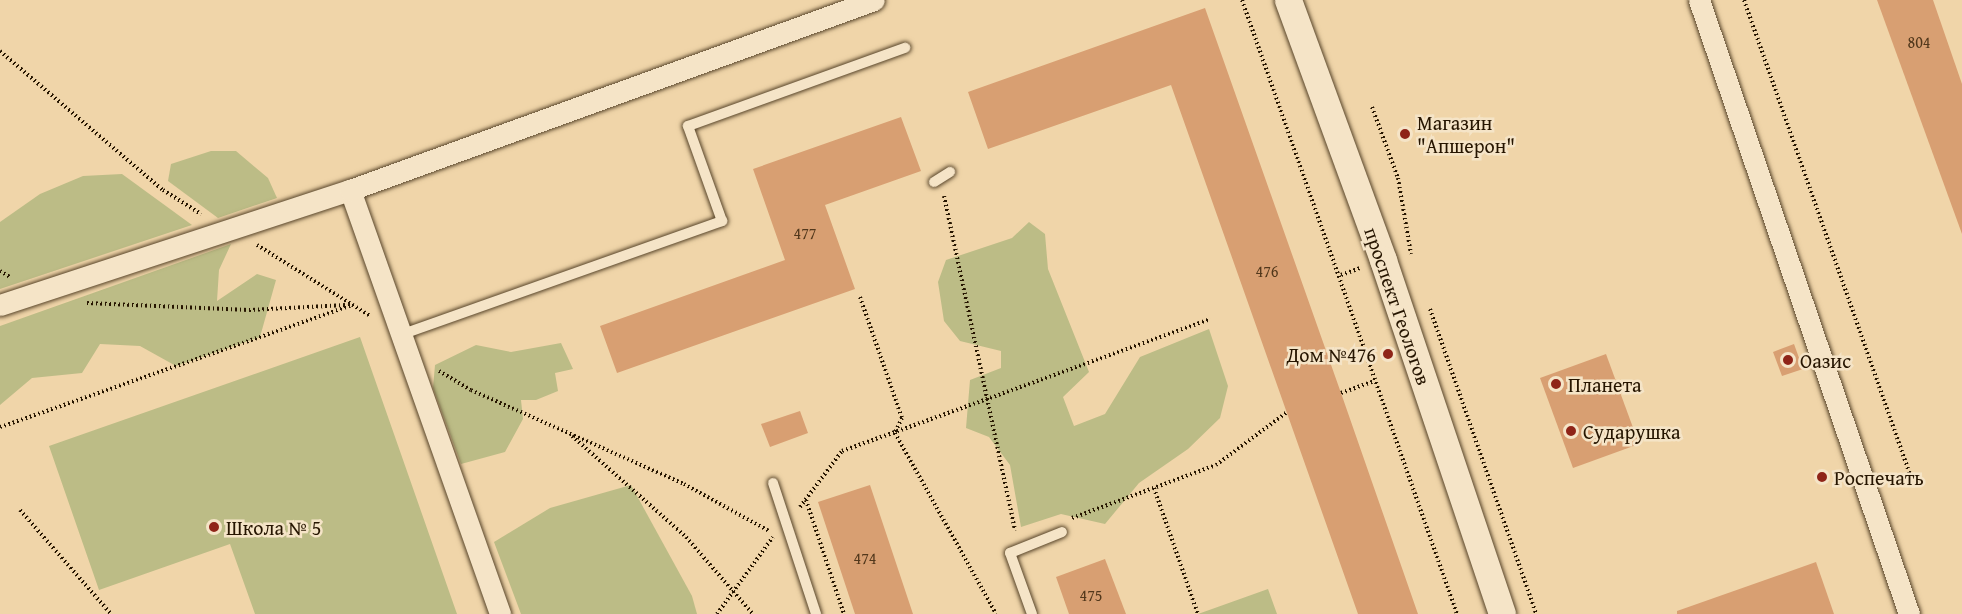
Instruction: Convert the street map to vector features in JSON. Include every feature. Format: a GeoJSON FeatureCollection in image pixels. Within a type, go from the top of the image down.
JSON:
{"type":"FeatureCollection","features":[{"type":"Feature","properties":{"kind":"street"},"geometry":{"type":"LineString","coordinates":[[0,305],[350,190],[874,0]]}},
{"type":"Feature","properties":{"kind":"street","name":"проспект Геологов"},"geometry":{"type":"LineString","coordinates":[[1288,0],[1383,260],[1503,614]]}},
{"type":"Feature","properties":{"kind":"street"},"geometry":{"type":"LineString","coordinates":[[1699,0],[1909,614]]}},
{"type":"Feature","properties":{"kind":"street"},"geometry":{"type":"LineString","coordinates":[[350,190],[500,614]]}},
{"type":"Feature","properties":{"kind":"lane"},"geometry":{"type":"LineString","coordinates":[[400,335],[722,221],[688,126],[905,48]]}},
{"type":"Feature","properties":{"kind":"lane"},"geometry":{"type":"LineString","coordinates":[[937,180],[950,172]]}},
{"type":"Feature","properties":{"kind":"lane"},"geometry":{"type":"LineString","coordinates":[[773,483],[816,614]]}},
{"type":"Feature","properties":{"kind":"lane"},"geometry":{"type":"LineString","coordinates":[[1032,614],[1010,553],[1061,528]]}},
{"type":"Feature","properties":{"kind":"path"},"geometry":{"type":"LineString","coordinates":[[1242,0],[1457,614]]}},
{"type":"Feature","properties":{"kind":"path"},"geometry":{"type":"LineString","coordinates":[[1744,0],[1913,483]]}},
{"type":"Feature","properties":{"kind":"path"},"geometry":{"type":"LineString","coordinates":[[0,51],[163,190],[226,231],[352,304],[400,335]]}},
{"type":"Feature","properties":{"kind":"path"},"geometry":{"type":"LineString","coordinates":[[1372,107],[1398,178],[1414,264]]}},
{"type":"Feature","properties":{"kind":"path"},"geometry":{"type":"LineString","coordinates":[[937,180],[988,398],[1010,518],[1022,548]]}},
{"type":"Feature","properties":{"kind":"path"},"geometry":{"type":"LineString","coordinates":[[0,271],[38,292]]}},
{"type":"Feature","properties":{"kind":"path"},"geometry":{"type":"LineString","coordinates":[[860,297],[902,418],[895,433]]}},
{"type":"Feature","properties":{"kind":"path"},"geometry":{"type":"LineString","coordinates":[[1426,297],[1536,614]]}},
{"type":"Feature","properties":{"kind":"path"},"geometry":{"type":"LineString","coordinates":[[85,303],[249,310],[352,304]]}},
{"type":"Feature","properties":{"kind":"path"},"geometry":{"type":"LineString","coordinates":[[0,427],[352,304]]}},
{"type":"Feature","properties":{"kind":"path"},"geometry":{"type":"LineString","coordinates":[[717,614],[775,534],[787,525],[842,451],[1210,319]]}},
{"type":"Feature","properties":{"kind":"path"},"geometry":{"type":"LineString","coordinates":[[429,364],[471,390],[684,484],[775,534]]}},
{"type":"Feature","properties":{"kind":"path"},"geometry":{"type":"LineString","coordinates":[[1341,393],[1374,381]]}},
{"type":"Feature","properties":{"kind":"path"},"geometry":{"type":"LineString","coordinates":[[1061,528],[1154,488],[1216,465],[1287,412]]}},
{"type":"Feature","properties":{"kind":"path"},"geometry":{"type":"LineString","coordinates":[[567,432],[686,537],[753,614]]}},
{"type":"Feature","properties":{"kind":"path"},"geometry":{"type":"LineString","coordinates":[[895,433],[996,614]]}},
{"type":"Feature","properties":{"kind":"path"},"geometry":{"type":"LineString","coordinates":[[1154,488],[1198,614]]}},
{"type":"Feature","properties":{"kind":"path"},"geometry":{"type":"LineString","coordinates":[[806,500],[844,614]]}},
{"type":"Feature","properties":{"kind":"path"},"geometry":{"type":"LineString","coordinates":[[20,510],[111,614]]}},
{"type":"Feature","properties":{"kind":"green space"},"geometry":{"type":"Polygon","coordinates":[[[211,151],[236,151],[268,178],[277,198],[218,218],[168,181],[171,164],[211,151]]]}},
{"type":"Feature","properties":{"kind":"green space"},"geometry":{"type":"Polygon","coordinates":[[[122,174],[192,225],[0,289],[0,222],[40,194],[83,176],[122,174]]]}},
{"type":"Feature","properties":{"kind":"green space"},"geometry":{"type":"Polygon","coordinates":[[[1029,222],[1045,234],[1048,269],[1089,372],[1063,397],[1074,426],[1105,414],[1140,357],[1209,329],[1228,386],[1220,418],[1188,449],[1139,483],[1105,524],[1061,514],[1021,527],[1010,465],[989,437],[966,428],[970,380],[1001,368],[1001,351],[960,341],[944,321],[938,282],[946,260],[1012,238],[1029,222]]]}},
{"type":"Feature","properties":{"kind":"green space"},"geometry":{"type":"Polygon","coordinates":[[[231,244],[219,270],[217,301],[257,274],[276,280],[260,337],[176,366],[140,346],[100,344],[82,373],[32,378],[0,405],[0,326],[231,244]]]}},
{"type":"Feature","properties":{"kind":"green space","name":"Школа № 5"},"geometry":{"type":"Polygon","coordinates":[[[360,337],[457,614],[255,614],[230,544],[99,590],[49,446],[360,337]]]}},
{"type":"Feature","properties":{"kind":"green space"},"geometry":{"type":"Polygon","coordinates":[[[561,343],[573,369],[555,373],[558,391],[536,400],[521,400],[523,419],[505,452],[461,464],[433,388],[435,365],[476,345],[511,352],[561,343]]]}},
{"type":"Feature","properties":{"kind":"green space"},"geometry":{"type":"Polygon","coordinates":[[[631,485],[692,596],[697,614],[521,614],[494,542],[550,508],[631,485]]]}},
{"type":"Feature","properties":{"kind":"green space"},"geometry":{"type":"Polygon","coordinates":[[[1268,589],[1277,614],[1198,614],[1268,589]]]}},
{"type":"Feature","properties":{"kind":"building"},"geometry":{"type":"Polygon","coordinates":[[[1877,0],[1933,0],[1962,84],[1962,234],[1877,0]]]}},
{"type":"Feature","properties":{"kind":"building"},"geometry":{"type":"Polygon","coordinates":[[[1205,8],[1418,614],[1358,614],[1171,85],[988,149],[968,92],[1205,8]]]}},
{"type":"Feature","properties":{"kind":"building"},"geometry":{"type":"Polygon","coordinates":[[[901,117],[921,171],[825,205],[855,289],[617,373],[600,326],[785,260],[753,169],[901,117]]]}},
{"type":"Feature","properties":{"kind":"building","name":"Оазис"},"geometry":{"type":"Polygon","coordinates":[[[1794,344],[1803,369],[1782,376],[1773,352],[1794,344]]]}},
{"type":"Feature","properties":{"kind":"building"},"geometry":{"type":"Polygon","coordinates":[[[1606,354],[1639,444],[1573,468],[1540,378],[1606,354]]]}},
{"type":"Feature","properties":{"kind":"building"},"geometry":{"type":"Polygon","coordinates":[[[800,411],[808,433],[770,447],[761,424],[800,411]]]}},
{"type":"Feature","properties":{"kind":"building"},"geometry":{"type":"Polygon","coordinates":[[[870,485],[913,614],[855,614],[818,502],[870,485]]]}},
{"type":"Feature","properties":{"kind":"building"},"geometry":{"type":"Polygon","coordinates":[[[1105,559],[1126,614],[1069,614],[1056,577],[1105,559]]]}},
{"type":"Feature","properties":{"kind":"building"},"geometry":{"type":"Polygon","coordinates":[[[1816,562],[1834,614],[1677,614],[1677,611],[1816,562]]]}},
{"type":"Feature","properties":{"kind":"place","name":"Магазин \"Апшерон\""},"geometry":{"type":"Point","coordinates":[1405,134]}},
{"type":"Feature","properties":{"kind":"place","name":"Дом №476"},"geometry":{"type":"Point","coordinates":[1388,354]}},
{"type":"Feature","properties":{"kind":"place","name":"Оазис"},"geometry":{"type":"Point","coordinates":[1788,360]}},
{"type":"Feature","properties":{"kind":"place","name":"Планета"},"geometry":{"type":"Point","coordinates":[1556,384]}},
{"type":"Feature","properties":{"kind":"place","name":"Сударушка"},"geometry":{"type":"Point","coordinates":[1571,431]}},
{"type":"Feature","properties":{"kind":"place","name":"Роспечать"},"geometry":{"type":"Point","coordinates":[1822,477]}},
{"type":"Feature","properties":{"kind":"place","name":"Школа № 5"},"geometry":{"type":"Point","coordinates":[214,527]}}]}
